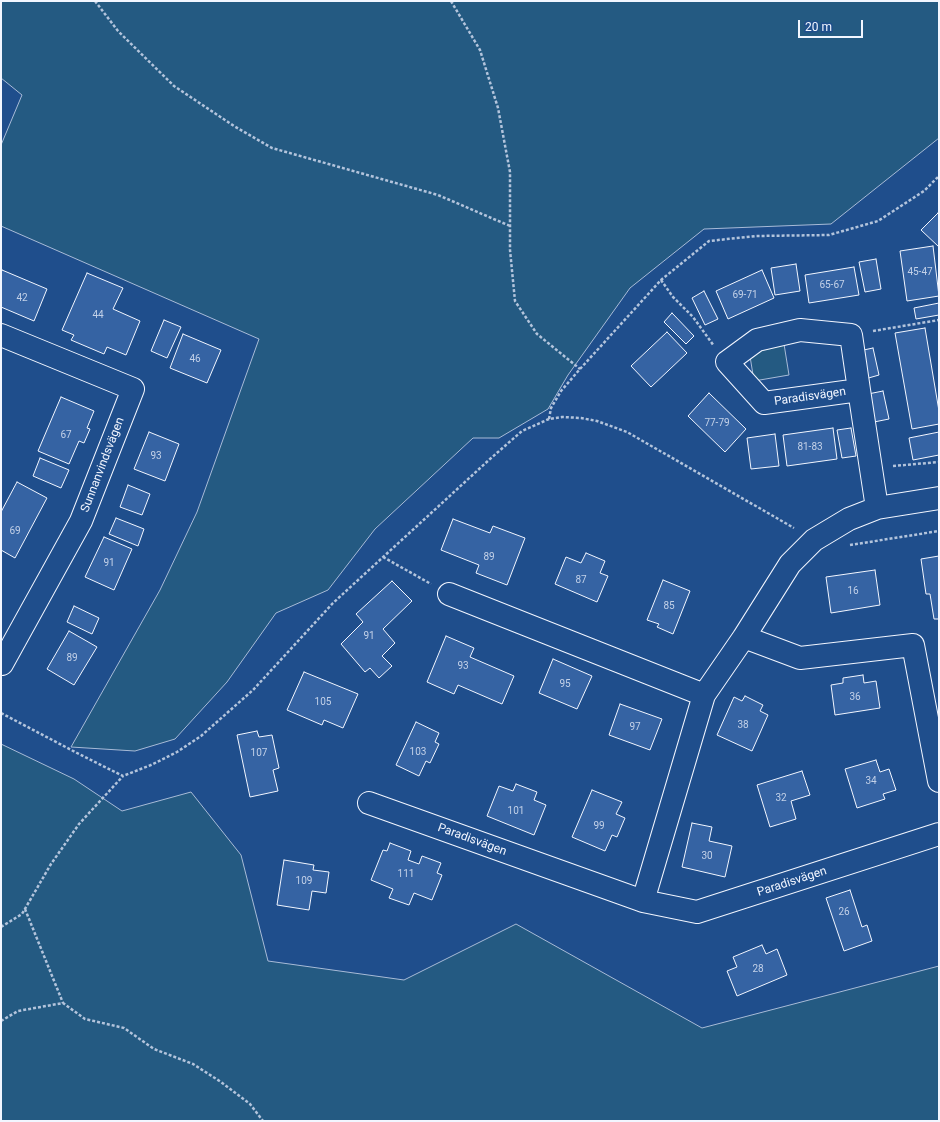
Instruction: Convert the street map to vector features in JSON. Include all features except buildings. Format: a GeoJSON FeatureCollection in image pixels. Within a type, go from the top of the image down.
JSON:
{"type":"FeatureCollection","features":[{"type":"Feature","properties":{"kind":"street"},"geometry":{"type":"LineString","coordinates":[[727,362],[757,340],[800,330],[851,335]]}},
{"type":"Feature","properties":{"kind":"street","name":"Sunnanvindsvägen"},"geometry":{"type":"LineString","coordinates":[[1,335],[133,389],[81,521],[2,664]]}},
{"type":"Feature","properties":{"kind":"street","name":"Paradisvägen"},"geometry":{"type":"LineString","coordinates":[[851,335],[877,508]]}},
{"type":"Feature","properties":{"kind":"street","name":"Paradisvägen"},"geometry":{"type":"LineString","coordinates":[[727,362],[764,403],[859,390]]}},
{"type":"Feature","properties":{"kind":"street"},"geometry":{"type":"LineString","coordinates":[[643,901],[704,695],[744,637],[790,564],[814,540],[849,519],[877,508],[939,498]]}},
{"type":"Feature","properties":{"kind":"street"},"geometry":{"type":"LineString","coordinates":[[449,594],[704,695]]}},
{"type":"Feature","properties":{"kind":"street"},"geometry":{"type":"LineString","coordinates":[[744,637],[800,658],[913,645],[939,781]]}},
{"type":"Feature","properties":{"kind":"street","name":"Paradisvägen"},"geometry":{"type":"LineString","coordinates":[[369,803],[643,901],[697,912],[939,834]]}},
{"type":"Feature","properties":{"kind":"path"},"geometry":{"type":"LineString","coordinates":[[95,1],[118,31],[174,86],[234,126],[272,148],[438,195],[510,226]]}},
{"type":"Feature","properties":{"kind":"path"},"geometry":{"type":"LineString","coordinates":[[451,1],[480,50],[498,108],[510,172],[510,250],[515,302],[537,334],[580,369]]}},
{"type":"Feature","properties":{"kind":"path"},"geometry":{"type":"LineString","coordinates":[[549,419],[551,408],[561,391],[580,369],[661,280],[709,241],[756,236],[829,235],[878,221],[924,191],[939,176]]}},
{"type":"Feature","properties":{"kind":"path"},"geometry":{"type":"LineString","coordinates":[[661,280],[673,297],[693,317],[727,362]]}},
{"type":"Feature","properties":{"kind":"path"},"geometry":{"type":"LineString","coordinates":[[851,335],[939,320]]}},
{"type":"Feature","properties":{"kind":"path"},"geometry":{"type":"LineString","coordinates":[[1,927],[22,914],[51,864],[79,824],[123,776],[178,752],[201,736],[253,690],[333,603],[522,431],[549,419],[562,417],[597,421],[627,432],[814,540]]}},
{"type":"Feature","properties":{"kind":"path"},"geometry":{"type":"LineString","coordinates":[[871,469],[939,462]]}},
{"type":"Feature","properties":{"kind":"path"},"geometry":{"type":"LineString","coordinates":[[848,546],[939,531]]}},
{"type":"Feature","properties":{"kind":"path"},"geometry":{"type":"LineString","coordinates":[[383,557],[449,594]]}},
{"type":"Feature","properties":{"kind":"path"},"geometry":{"type":"LineString","coordinates":[[1,713],[77,754],[123,776]]}},
{"type":"Feature","properties":{"kind":"path"},"geometry":{"type":"LineString","coordinates":[[25,908],[63,1003],[85,1019],[124,1028],[154,1049],[192,1064],[221,1082],[250,1104],[263,1121]]}},
{"type":"Feature","properties":{"kind":"path"},"geometry":{"type":"LineString","coordinates":[[1,1021],[18,1011],[63,1003]]}},
{"type":"Feature","properties":{"kind":"shaded area"},"geometry":{"type":"Polygon","coordinates":[[[1,1],[939,1],[939,138],[831,224],[704,229],[630,288],[568,375],[548,409],[499,438],[473,438],[375,529],[328,590],[276,613],[227,682],[175,739],[135,751],[71,747],[160,590],[197,512],[259,339],[1,226],[1,145],[22,95],[1,78],[1,1]]]}},
{"type":"Feature","properties":{"kind":"shaded area"},"geometry":{"type":"Polygon","coordinates":[[[784,344],[789,375],[754,381],[749,350],[784,344]]]}},
{"type":"Feature","properties":{"kind":"shaded area"},"geometry":{"type":"Polygon","coordinates":[[[1,744],[74,779],[122,811],[191,792],[241,855],[268,961],[404,980],[516,924],[702,1028],[939,966],[939,1121],[1,1121],[1,744]]]}}]}
